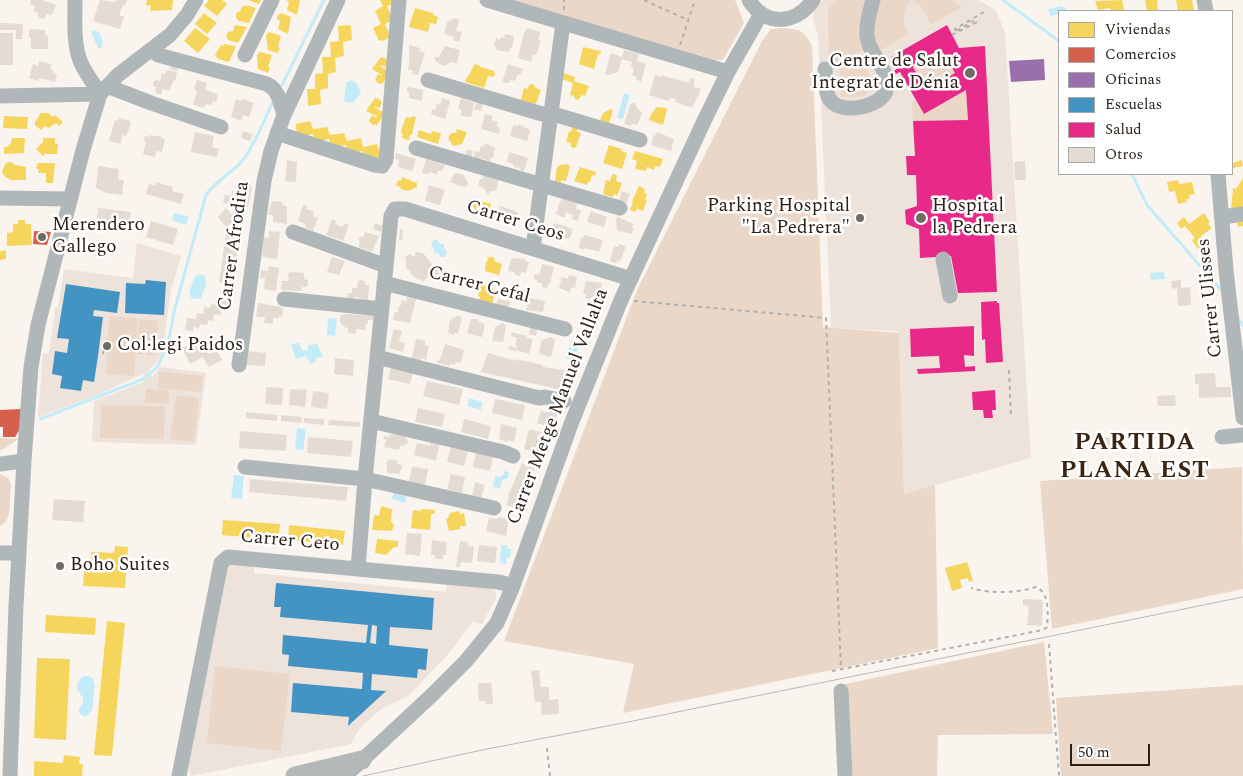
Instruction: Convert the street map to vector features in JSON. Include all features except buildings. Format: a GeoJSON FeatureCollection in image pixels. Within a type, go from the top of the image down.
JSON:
{"type":"FeatureCollection","features":[{"type":"Feature","properties":{"kind":"main road"},"geometry":{"type":"LineString","coordinates":[[295,776],[362,760]]}},
{"type":"Feature","properties":{"kind":"street"},"geometry":{"type":"LineString","coordinates":[[75,0],[77,48],[82,64],[104,90]]}},
{"type":"Feature","properties":{"kind":"street"},"geometry":{"type":"LineString","coordinates":[[10,776],[7,645],[19,553],[33,349],[41,310],[70,199],[104,90],[178,26],[196,0]]}},
{"type":"Feature","properties":{"kind":"street"},"geometry":{"type":"LineString","coordinates":[[245,55],[272,0]]}},
{"type":"Feature","properties":{"kind":"street","name":"Carrer Afrodita"},"geometry":{"type":"LineString","coordinates":[[239,365],[264,181],[271,151],[284,115],[338,0]]}},
{"type":"Feature","properties":{"kind":"street"},"geometry":{"type":"LineString","coordinates":[[277,133],[375,166],[382,166],[384,164],[386,160],[399,0]]}},
{"type":"Feature","properties":{"kind":"street"},"geometry":{"type":"LineString","coordinates":[[487,0],[728,72]]}},
{"type":"Feature","properties":{"kind":"street"},"geometry":{"type":"LineString","coordinates":[[749,0],[753,7],[761,14],[780,20],[790,19],[799,15],[813,0]]}},
{"type":"Feature","properties":{"kind":"street"},"geometry":{"type":"LineString","coordinates":[[825,69],[828,96],[838,106],[845,108],[872,104],[883,97],[887,84],[886,76],[869,46],[867,34],[872,0]]}},
{"type":"Feature","properties":{"kind":"street","name":"Carrer Metge Manuel Vallalta"},"geometry":{"type":"LineString","coordinates":[[345,776],[431,696],[478,648],[497,623],[513,586],[571,424],[621,300],[728,72],[761,14]]}},
{"type":"Feature","properties":{"kind":"street"},"geometry":{"type":"LineString","coordinates":[[533,248],[563,23]]}},
{"type":"Feature","properties":{"kind":"street"},"geometry":{"type":"LineString","coordinates":[[152,50],[158,55],[267,84],[278,94],[284,115]]}},
{"type":"Feature","properties":{"kind":"street"},"geometry":{"type":"LineString","coordinates":[[428,80],[542,114],[550,113],[640,140]]}},
{"type":"Feature","properties":{"kind":"street"},"geometry":{"type":"LineString","coordinates":[[0,96],[104,90],[134,97],[222,127]]}},
{"type":"Feature","properties":{"kind":"street"},"geometry":{"type":"LineString","coordinates":[[416,148],[620,208]]}},
{"type":"Feature","properties":{"kind":"street","name":"Carrer Ulisses"},"geometry":{"type":"LineString","coordinates":[[1218,175],[1226,270],[1243,418]]}},
{"type":"Feature","properties":{"kind":"street"},"geometry":{"type":"LineString","coordinates":[[0,198],[70,199]]}},
{"type":"Feature","properties":{"kind":"street","name":"Carrer Ceos"},"geometry":{"type":"LineString","coordinates":[[386,266],[392,216],[395,209],[405,209],[631,279]]}},
{"type":"Feature","properties":{"kind":"street"},"geometry":{"type":"LineString","coordinates":[[1223,217],[1243,214]]}},
{"type":"Feature","properties":{"kind":"street"},"geometry":{"type":"LineString","coordinates":[[293,232],[386,266],[358,569]]}},
{"type":"Feature","properties":{"kind":"street"},"geometry":{"type":"LineString","coordinates":[[943,259],[950,296]]}},
{"type":"Feature","properties":{"kind":"street","name":"Carrer Cefal"},"geometry":{"type":"LineString","coordinates":[[384,283],[565,329]]}},
{"type":"Feature","properties":{"kind":"street"},"geometry":{"type":"LineString","coordinates":[[284,299],[382,309]]}},
{"type":"Feature","properties":{"kind":"street"},"geometry":{"type":"LineString","coordinates":[[377,357],[539,398],[545,397],[564,401]]}},
{"type":"Feature","properties":{"kind":"street"},"geometry":{"type":"LineString","coordinates":[[371,421],[503,452],[512,456]]}},
{"type":"Feature","properties":{"kind":"street"},"geometry":{"type":"LineString","coordinates":[[1222,437],[1243,436]]}},
{"type":"Feature","properties":{"kind":"street"},"geometry":{"type":"LineString","coordinates":[[0,464],[24,461]]}},
{"type":"Feature","properties":{"kind":"street"},"geometry":{"type":"LineString","coordinates":[[245,467],[365,479],[494,508]]}},
{"type":"Feature","properties":{"kind":"street"},"geometry":{"type":"LineString","coordinates":[[0,553],[19,553]]}},
{"type":"Feature","properties":{"kind":"street","name":"Carrer Ceto"},"geometry":{"type":"LineString","coordinates":[[180,776],[222,561],[228,557],[499,582],[513,586]]}},
{"type":"Feature","properties":{"kind":"street"},"geometry":{"type":"LineString","coordinates":[[840,690],[845,776]]}},
{"type":"Feature","properties":{"kind":"path"},"geometry":{"type":"LineString","coordinates":[[644,0],[688,20]]}},
{"type":"Feature","properties":{"kind":"path"},"geometry":{"type":"LineString","coordinates":[[677,57],[695,0]]}},
{"type":"Feature","properties":{"kind":"path"},"geometry":{"type":"LineString","coordinates":[[952,36],[976,22],[975,20],[956,31],[955,29],[984,12]]}},
{"type":"Feature","properties":{"kind":"path"},"geometry":{"type":"LineString","coordinates":[[621,300],[826,318],[841,669]]}},
{"type":"Feature","properties":{"kind":"path"},"geometry":{"type":"LineString","coordinates":[[103,354],[105,341]]}},
{"type":"Feature","properties":{"kind":"path"},"geometry":{"type":"LineString","coordinates":[[1009,370],[1011,417]]}},
{"type":"Feature","properties":{"kind":"path"},"geometry":{"type":"LineString","coordinates":[[832,671],[1043,630],[1047,627],[1047,599],[1042,589],[1036,587],[1021,591],[990,592],[971,588]]}},
{"type":"Feature","properties":{"kind":"path"},"geometry":{"type":"LineString","coordinates":[[1049,644],[1058,776]]}},
{"type":"Feature","properties":{"kind":"path"},"geometry":{"type":"LineString","coordinates":[[547,748],[550,776]]}},
{"type":"Feature","properties":{"kind":"shaded area"},"geometry":{"type":"Polygon","coordinates":[[[511,0],[735,0],[744,23],[724,58],[722,60],[715,60],[511,0]]]}},
{"type":"Feature","properties":{"kind":"shaded area","name":"Hospital la Pedrera"},"geometry":{"type":"Polygon","coordinates":[[[819,0],[978,0],[996,10],[1005,33],[1031,458],[904,494],[899,333],[898,331],[831,328],[818,36],[813,17],[814,9],[819,0]]]}},
{"type":"Feature","properties":{"kind":"shaded area"},"geometry":{"type":"Polygon","coordinates":[[[837,0],[866,0],[860,31],[864,50],[858,53],[873,82],[869,92],[861,96],[841,97],[839,61],[829,65],[828,13],[829,8],[837,0]]]}},
{"type":"Feature","properties":{"kind":"shaded area"},"geometry":{"type":"Polygon","coordinates":[[[878,0],[911,0],[904,16],[908,34],[881,50],[873,34],[878,0]]]}},
{"type":"Feature","properties":{"kind":"shaded area"},"geometry":{"type":"Polygon","coordinates":[[[912,0],[952,0],[962,7],[931,24],[921,6],[912,0]]]}},
{"type":"Feature","properties":{"kind":"shaded area"},"geometry":{"type":"Polygon","coordinates":[[[782,28],[801,31],[812,46],[823,327],[899,333],[904,494],[935,485],[938,648],[623,713],[634,664],[504,641],[637,290],[762,41],[771,29],[782,28]]]}},
{"type":"Feature","properties":{"kind":"shaded area"},"geometry":{"type":"Polygon","coordinates":[[[941,49],[955,73],[926,90],[912,65],[941,49]]]}},
{"type":"Feature","properties":{"kind":"shaded area"},"geometry":{"type":"Polygon","coordinates":[[[966,90],[968,120],[913,121],[912,103],[916,100],[924,114],[966,90]]]}},
{"type":"Feature","properties":{"kind":"shaded area","name":"Col·legi Paidos"},"geometry":{"type":"Polygon","coordinates":[[[137,243],[181,256],[171,290],[162,354],[150,369],[152,378],[160,367],[206,373],[196,445],[92,442],[94,401],[144,382],[143,374],[97,395],[38,417],[43,353],[49,353],[55,308],[58,307],[64,269],[133,278],[137,243]]]}},
{"type":"Feature","properties":{"kind":"shaded area"},"geometry":{"type":"Polygon","coordinates":[[[109,316],[138,318],[134,376],[106,374],[109,316]]]}},
{"type":"Feature","properties":{"kind":"shaded area"},"geometry":{"type":"Polygon","coordinates":[[[139,319],[158,321],[156,355],[137,354],[139,319]]]}},
{"type":"Feature","properties":{"kind":"shaded area"},"geometry":{"type":"Polygon","coordinates":[[[159,371],[203,376],[201,392],[157,388],[159,371]]]}},
{"type":"Feature","properties":{"kind":"shaded area"},"geometry":{"type":"Polygon","coordinates":[[[146,389],[169,390],[169,404],[145,403],[146,389]]]}},
{"type":"Feature","properties":{"kind":"shaded area"},"geometry":{"type":"Polygon","coordinates":[[[176,395],[199,398],[194,442],[170,439],[176,395]]]}},
{"type":"Feature","properties":{"kind":"shaded area"},"geometry":{"type":"Polygon","coordinates":[[[101,405],[165,406],[164,439],[100,438],[101,405]]]}},
{"type":"Feature","properties":{"kind":"shaded area"},"geometry":{"type":"Polygon","coordinates":[[[0,438],[19,439],[0,451],[0,438]]]}},
{"type":"Feature","properties":{"kind":"shaded area"},"geometry":{"type":"Polygon","coordinates":[[[1242,467],[1243,589],[1052,629],[1040,481],[1242,467]]]}},
{"type":"Feature","properties":{"kind":"shaded area"},"geometry":{"type":"Polygon","coordinates":[[[0,474],[8,478],[11,484],[9,514],[6,522],[0,526],[0,474]]]}},
{"type":"Feature","properties":{"kind":"shaded area"},"geometry":{"type":"Polygon","coordinates":[[[231,562],[254,565],[254,573],[446,592],[447,584],[490,588],[496,592],[496,598],[482,624],[472,622],[450,652],[416,688],[406,697],[381,709],[359,729],[351,744],[191,776],[188,769],[226,567],[231,562]]]}},
{"type":"Feature","properties":{"kind":"shaded area"},"geometry":{"type":"Polygon","coordinates":[[[1044,642],[1053,734],[938,735],[937,776],[849,776],[845,684],[1044,642]]]}},
{"type":"Feature","properties":{"kind":"shaded area"},"geometry":{"type":"Polygon","coordinates":[[[215,666],[290,674],[281,751],[207,743],[215,666]]]}},
{"type":"Feature","properties":{"kind":"shaded area"},"geometry":{"type":"Polygon","coordinates":[[[1243,685],[1243,776],[1061,776],[1056,698],[1243,685]]]}},
{"type":"Feature","properties":{"kind":"water"},"geometry":{"type":"Polygon","coordinates":[[[1061,6],[1065,7],[1066,10],[1058,10],[1058,14],[1050,16],[1048,9],[1061,6]]]}},
{"type":"Feature","properties":{"kind":"water"},"geometry":{"type":"Polygon","coordinates":[[[94,30],[99,32],[103,42],[101,49],[98,48],[91,32],[94,30]]]}},
{"type":"Feature","properties":{"kind":"water"},"geometry":{"type":"Polygon","coordinates":[[[351,80],[357,83],[361,93],[353,103],[345,102],[344,100],[347,82],[351,80]]]}},
{"type":"Feature","properties":{"kind":"water"},"geometry":{"type":"Polygon","coordinates":[[[624,93],[630,95],[623,119],[617,118],[624,93]]]}},
{"type":"Feature","properties":{"kind":"water"},"geometry":{"type":"Polygon","coordinates":[[[174,213],[189,217],[186,225],[172,220],[174,213]]]}},
{"type":"Feature","properties":{"kind":"water"},"geometry":{"type":"Polygon","coordinates":[[[433,240],[444,244],[447,252],[445,257],[434,253],[431,245],[433,240]]]}},
{"type":"Feature","properties":{"kind":"water"},"geometry":{"type":"Polygon","coordinates":[[[1164,272],[1165,279],[1151,280],[1150,273],[1164,272]]]}},
{"type":"Feature","properties":{"kind":"water"},"geometry":{"type":"Polygon","coordinates":[[[198,274],[205,276],[206,285],[201,298],[192,299],[189,293],[194,278],[198,274]]]}},
{"type":"Feature","properties":{"kind":"water"},"geometry":{"type":"Polygon","coordinates":[[[328,318],[337,319],[335,336],[327,335],[328,318]]]}},
{"type":"Feature","properties":{"kind":"water"},"geometry":{"type":"Polygon","coordinates":[[[572,340],[580,343],[573,361],[565,358],[572,340]]]}},
{"type":"Feature","properties":{"kind":"water"},"geometry":{"type":"Polygon","coordinates":[[[299,342],[302,351],[308,350],[308,345],[317,344],[323,356],[315,359],[316,362],[311,364],[306,356],[296,359],[291,345],[299,342]]]}},
{"type":"Feature","properties":{"kind":"water"},"geometry":{"type":"Polygon","coordinates":[[[469,398],[482,402],[481,410],[467,406],[469,398]]]}},
{"type":"Feature","properties":{"kind":"water"},"geometry":{"type":"Polygon","coordinates":[[[297,428],[306,429],[303,450],[295,449],[297,428]]]}},
{"type":"Feature","properties":{"kind":"water"},"geometry":{"type":"Polygon","coordinates":[[[504,471],[509,472],[508,478],[502,480],[500,488],[493,487],[495,476],[499,477],[504,474],[504,471]]]}},
{"type":"Feature","properties":{"kind":"water"},"geometry":{"type":"Polygon","coordinates":[[[234,475],[244,476],[242,499],[231,498],[234,475]]]}},
{"type":"Feature","properties":{"kind":"water"},"geometry":{"type":"Polygon","coordinates":[[[394,491],[407,495],[405,503],[392,499],[394,491]]]}},
{"type":"Feature","properties":{"kind":"water"},"geometry":{"type":"Polygon","coordinates":[[[501,545],[507,545],[507,548],[511,549],[510,558],[507,558],[506,564],[500,563],[501,545]]]}},
{"type":"Feature","properties":{"kind":"water"},"geometry":{"type":"Polygon","coordinates":[[[83,676],[89,676],[95,684],[92,711],[85,717],[79,713],[83,698],[77,689],[77,683],[83,676]]]}},
{"type":"Feature","properties":{"kind":"waterway"},"geometry":{"type":"LineString","coordinates":[[282,85],[324,0]]}},
{"type":"Feature","properties":{"kind":"waterway"},"geometry":{"type":"LineString","coordinates":[[1003,0],[1058,40]]}},
{"type":"Feature","properties":{"kind":"waterway"},"geometry":{"type":"LineString","coordinates":[[40,419],[136,382],[147,377],[157,367],[168,345],[174,312],[206,195],[214,185],[243,160],[256,139],[274,100]]}},
{"type":"Feature","properties":{"kind":"waterway"},"geometry":{"type":"LineString","coordinates":[[1132,175],[1147,205],[1222,291]]}},
{"type":"Feature","properties":{"kind":"waterway"},"geometry":{"type":"LineString","coordinates":[[1237,316],[1243,326]]}},
{"type":"Feature","properties":{"kind":"tram line"},"geometry":{"type":"LineString","coordinates":[[363,776],[482,750],[1243,597]]}},
{"type":"Feature","properties":{"kind":"place","name":"Centre de Salut Integrat de Dénia"},"geometry":{"type":"Point","coordinates":[970,73]}},
{"type":"Feature","properties":{"kind":"place","name":"Parking Hospital \"La Pedrera\""},"geometry":{"type":"Point","coordinates":[860,218]}},
{"type":"Feature","properties":{"kind":"place","name":"Hospital la Pedrera"},"geometry":{"type":"Point","coordinates":[921,218]}},
{"type":"Feature","properties":{"kind":"place","name":"Merendero Gallego"},"geometry":{"type":"Point","coordinates":[42,237]}},
{"type":"Feature","properties":{"kind":"place","name":"Col·legi Paidos"},"geometry":{"type":"Point","coordinates":[107,346]}},
{"type":"Feature","properties":{"kind":"place","name":"Boho Suites"},"geometry":{"type":"Point","coordinates":[60,566]}},
{"type":"Feature","properties":{"kind":"district","name":"PARTIDA PLANA EST"},"geometry":{"type":"Point","coordinates":[1135,458]}}]}
